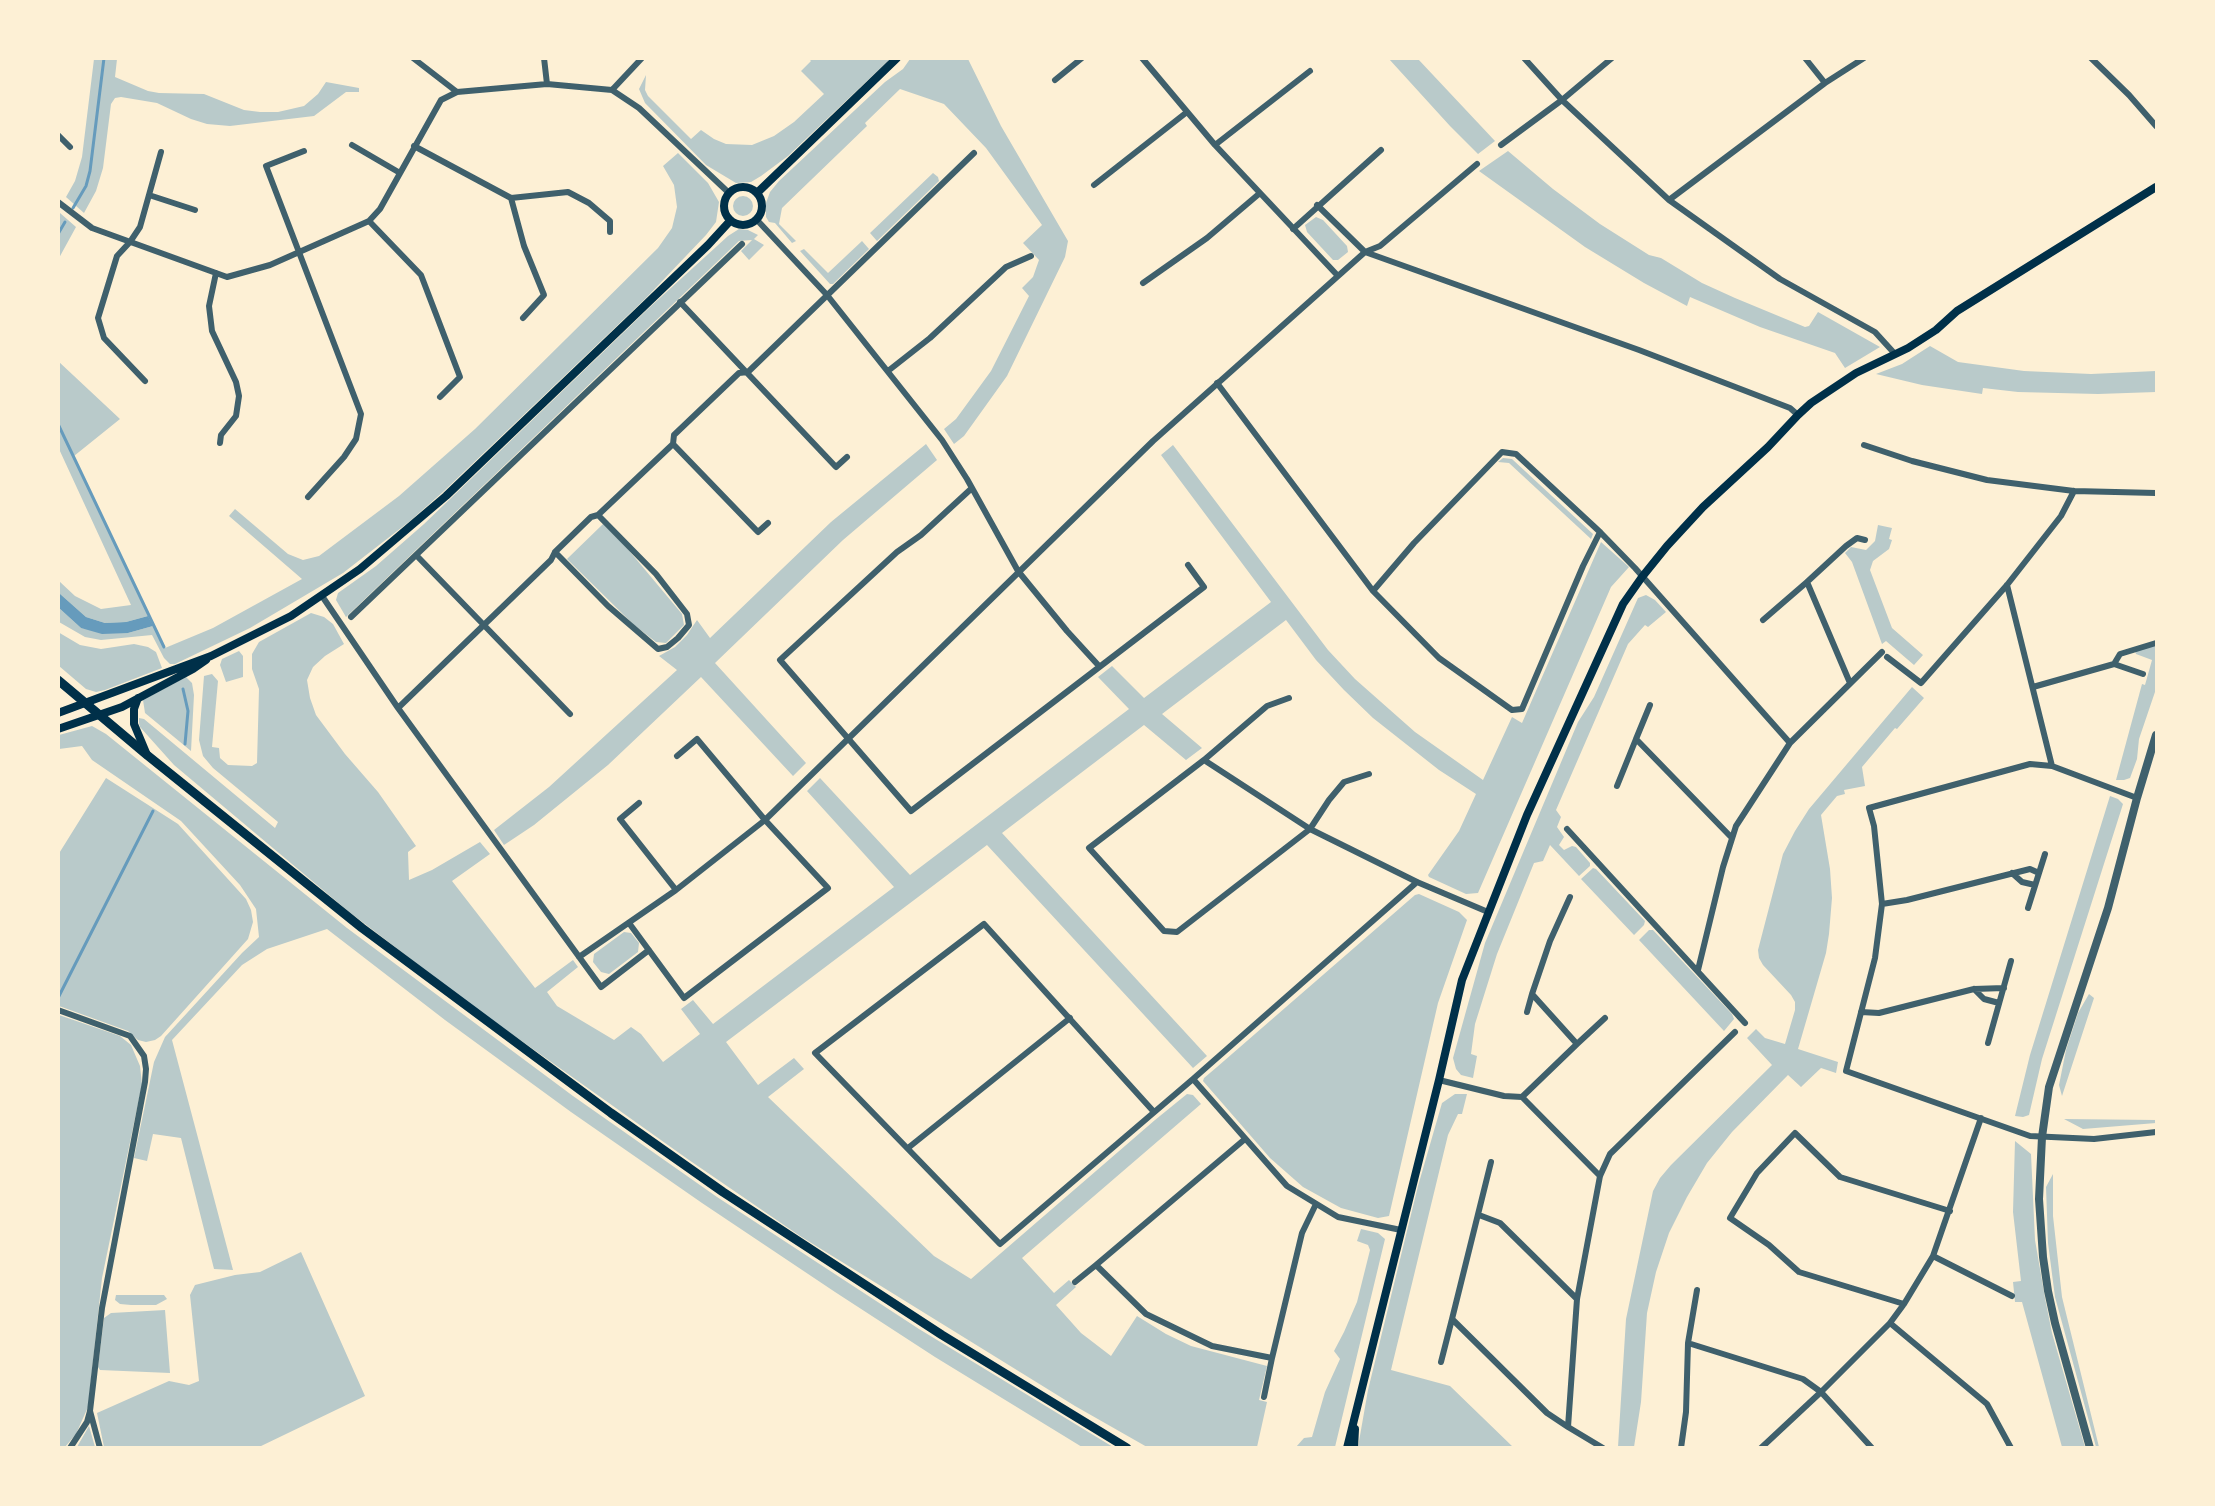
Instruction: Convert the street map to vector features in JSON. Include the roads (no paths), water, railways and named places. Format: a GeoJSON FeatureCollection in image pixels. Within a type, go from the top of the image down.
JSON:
{"type":"FeatureCollection","features":[{"type":"Feature","properties":{"kind":"main road"},"geometry":{"type":"LineString","coordinates":[[757,193],[897,58]]}},
{"type":"Feature","properties":{"kind":"main road"},"geometry":{"type":"LineString","coordinates":[[740,187],[752,189],[757,193],[762,210],[757,220],[741,226],[730,221],[724,207],[729,193],[740,187]]}},
{"type":"Feature","properties":{"kind":"main road"},"geometry":{"type":"LineString","coordinates":[[1347,1448],[1356,1420],[1462,980],[1527,815],[1623,604],[1642,577],[1703,507],[1768,447],[1798,415],[1846,380],[1936,330],[1957,311],[2157,188]]}},
{"type":"Feature","properties":{"kind":"main road"},"geometry":{"type":"LineString","coordinates":[[58,713],[211,656],[264,630],[322,596],[390,545],[446,496],[730,221]]}},
{"type":"Feature","properties":{"kind":"main road"},"geometry":{"type":"LineString","coordinates":[[58,729],[100,716],[138,698],[193,669],[211,656]]}},
{"type":"Feature","properties":{"kind":"main road"},"geometry":{"type":"LineString","coordinates":[[58,680],[288,870],[410,966],[611,1113],[752,1211],[932,1328],[1127,1448]]}},
{"type":"Feature","properties":{"kind":"main road"},"geometry":{"type":"LineString","coordinates":[[138,698],[134,710],[134,724],[147,755]]}},
{"type":"Feature","properties":{"kind":"main road"},"geometry":{"type":"LineString","coordinates":[[1354,1448],[1356,1420]]}},
{"type":"Feature","properties":{"kind":"street"},"geometry":{"type":"LineString","coordinates":[[413,58],[457,92]]}},
{"type":"Feature","properties":{"kind":"street"},"geometry":{"type":"LineString","coordinates":[[544,58],[547,84]]}},
{"type":"Feature","properties":{"kind":"street"},"geometry":{"type":"LineString","coordinates":[[612,90],[642,58]]}},
{"type":"Feature","properties":{"kind":"street"},"geometry":{"type":"LineString","coordinates":[[1055,80],[1082,58]]}},
{"type":"Feature","properties":{"kind":"street"},"geometry":{"type":"LineString","coordinates":[[1142,58],[1215,145],[1338,276]]}},
{"type":"Feature","properties":{"kind":"street"},"geometry":{"type":"LineString","coordinates":[[1524,58],[1562,100],[1669,200],[1780,279],[1875,332],[1895,354]]}},
{"type":"Feature","properties":{"kind":"street"},"geometry":{"type":"LineString","coordinates":[[1501,145],[1562,100],[1612,58]]}},
{"type":"Feature","properties":{"kind":"street"},"geometry":{"type":"LineString","coordinates":[[1805,58],[1825,83]]}},
{"type":"Feature","properties":{"kind":"street"},"geometry":{"type":"LineString","coordinates":[[1669,200],[1825,83],[1864,58]]}},
{"type":"Feature","properties":{"kind":"street"},"geometry":{"type":"LineString","coordinates":[[2091,58],[2157,126]]}},
{"type":"Feature","properties":{"kind":"street"},"geometry":{"type":"LineString","coordinates":[[1215,145],[1310,71]]}},
{"type":"Feature","properties":{"kind":"street"},"geometry":{"type":"LineString","coordinates":[[58,202],[92,228],[227,277],[270,265],[369,221],[380,209],[441,100],[457,92],[547,84],[612,90],[639,108],[729,193]]}},
{"type":"Feature","properties":{"kind":"street"},"geometry":{"type":"LineString","coordinates":[[1094,185],[1187,112]]}},
{"type":"Feature","properties":{"kind":"street"},"geometry":{"type":"LineString","coordinates":[[58,135],[70,147]]}},
{"type":"Feature","properties":{"kind":"street"},"geometry":{"type":"LineString","coordinates":[[352,145],[400,173]]}},
{"type":"Feature","properties":{"kind":"street"},"geometry":{"type":"LineString","coordinates":[[414,146],[511,198],[568,192],[589,203],[610,221],[610,232]]}},
{"type":"Feature","properties":{"kind":"street"},"geometry":{"type":"LineString","coordinates":[[1293,229],[1317,205],[1381,150]]}},
{"type":"Feature","properties":{"kind":"street"},"geometry":{"type":"LineString","coordinates":[[304,151],[266,166],[361,414],[356,439],[344,457],[308,497]]}},
{"type":"Feature","properties":{"kind":"street"},"geometry":{"type":"LineString","coordinates":[[145,381],[104,338],[98,318],[117,256],[140,227],[161,152]]}},
{"type":"Feature","properties":{"kind":"street"},"geometry":{"type":"LineString","coordinates":[[398,708],[551,560],[555,552],[591,517],[598,515],[673,444],[674,435],[682,427],[739,373],[748,372],[974,153]]}},
{"type":"Feature","properties":{"kind":"street"},"geometry":{"type":"LineString","coordinates":[[579,957],[676,890],[765,820],[1153,441],[1365,252],[1380,246],[1477,165]]}},
{"type":"Feature","properties":{"kind":"street"},"geometry":{"type":"LineString","coordinates":[[1143,283],[1207,238],[1260,192]]}},
{"type":"Feature","properties":{"kind":"street"},"geometry":{"type":"LineString","coordinates":[[149,195],[195,210]]}},
{"type":"Feature","properties":{"kind":"street"},"geometry":{"type":"LineString","coordinates":[[511,198],[524,246],[544,295],[523,318]]}},
{"type":"Feature","properties":{"kind":"street"},"geometry":{"type":"LineString","coordinates":[[1317,205],[1365,252],[1639,350],[1790,408],[1798,415]]}},
{"type":"Feature","properties":{"kind":"street"},"geometry":{"type":"LineString","coordinates":[[757,220],[827,295],[942,440],[972,488],[1018,571],[1099,666]]}},
{"type":"Feature","properties":{"kind":"street"},"geometry":{"type":"LineString","coordinates":[[369,221],[421,275],[460,377],[440,397]]}},
{"type":"Feature","properties":{"kind":"street"},"geometry":{"type":"LineString","coordinates":[[351,617],[742,244]]}},
{"type":"Feature","properties":{"kind":"street"},"geometry":{"type":"LineString","coordinates":[[888,371],[930,338],[1006,267],[1031,256]]}},
{"type":"Feature","properties":{"kind":"street"},"geometry":{"type":"LineString","coordinates":[[216,273],[209,306],[212,331],[236,382],[239,396],[236,416],[221,435],[220,443]]}},
{"type":"Feature","properties":{"kind":"street"},"geometry":{"type":"LineString","coordinates":[[680,302],[836,467],[847,458]]}},
{"type":"Feature","properties":{"kind":"street"},"geometry":{"type":"LineString","coordinates":[[1217,383],[1373,591],[1439,658],[1512,710],[1522,709],[1583,566],[1600,532]]}},
{"type":"Feature","properties":{"kind":"street"},"geometry":{"type":"LineString","coordinates":[[673,444],[758,532],[768,523]]}},
{"type":"Feature","properties":{"kind":"street"},"geometry":{"type":"LineString","coordinates":[[1864,445],[1987,480],[2074,492],[2157,493]]}},
{"type":"Feature","properties":{"kind":"street"},"geometry":{"type":"LineString","coordinates":[[1373,591],[1414,543],[1502,452],[1516,454],[1600,532],[1790,743]]}},
{"type":"Feature","properties":{"kind":"street"},"geometry":{"type":"LineString","coordinates":[[972,488],[921,535],[897,552],[780,660],[911,811],[1204,587],[1188,565]]}},
{"type":"Feature","properties":{"kind":"street"},"geometry":{"type":"LineString","coordinates":[[1698,970],[1704,940],[1736,826],[1790,743],[1850,683],[1885,655],[1922,683],[2007,585],[2061,516],[2074,492]]}},
{"type":"Feature","properties":{"kind":"street"},"geometry":{"type":"LineString","coordinates":[[555,552],[608,606],[658,648],[667,647],[678,638],[689,625],[687,614],[656,574],[598,515]]}},
{"type":"Feature","properties":{"kind":"street"},"geometry":{"type":"LineString","coordinates":[[1763,620],[1846,546],[1857,538],[1865,540]]}},
{"type":"Feature","properties":{"kind":"street"},"geometry":{"type":"LineString","coordinates":[[417,556],[570,714]]}},
{"type":"Feature","properties":{"kind":"street"},"geometry":{"type":"LineString","coordinates":[[1807,582],[1850,683]]}},
{"type":"Feature","properties":{"kind":"street"},"geometry":{"type":"LineString","coordinates":[[2007,585],[2052,766]]}},
{"type":"Feature","properties":{"kind":"street"},"geometry":{"type":"LineString","coordinates":[[322,596],[398,708],[601,987],[649,950]]}},
{"type":"Feature","properties":{"kind":"street"},"geometry":{"type":"LineString","coordinates":[[2114,664],[2120,654],[2157,643]]}},
{"type":"Feature","properties":{"kind":"street"},"geometry":{"type":"LineString","coordinates":[[2033,687],[2114,664],[2143,674]]}},
{"type":"Feature","properties":{"kind":"street"},"geometry":{"type":"LineString","coordinates":[[1289,698],[1267,706],[1203,760],[1089,848],[1164,931],[1177,932],[1310,829],[1344,782],[1369,774]]}},
{"type":"Feature","properties":{"kind":"street"},"geometry":{"type":"LineString","coordinates":[[1617,786],[1650,705]]}},
{"type":"Feature","properties":{"kind":"street"},"geometry":{"type":"LineString","coordinates":[[2090,1448],[2055,1323],[2046,1280],[2038,1198],[2042,1137],[2049,1087],[2108,908],[2137,798],[2157,735]]}},
{"type":"Feature","properties":{"kind":"street"},"geometry":{"type":"LineString","coordinates":[[629,923],[684,998],[828,888],[765,820],[697,739],[677,756]]}},
{"type":"Feature","properties":{"kind":"street"},"geometry":{"type":"LineString","coordinates":[[1636,739],[1732,838]]}},
{"type":"Feature","properties":{"kind":"street"},"geometry":{"type":"LineString","coordinates":[[1203,760],[1310,829],[1417,882],[1488,912]]}},
{"type":"Feature","properties":{"kind":"street"},"geometry":{"type":"LineString","coordinates":[[2137,798],[2052,766],[2030,764],[1869,808],[1874,826],[1882,904],[1875,958],[1846,1071],[2030,1136],[2094,1139],[2157,1132]]}},
{"type":"Feature","properties":{"kind":"street"},"geometry":{"type":"LineString","coordinates":[[639,803],[620,819],[676,890]]}},
{"type":"Feature","properties":{"kind":"street"},"geometry":{"type":"LineString","coordinates":[[1567,829],[1745,1023]]}},
{"type":"Feature","properties":{"kind":"street"},"geometry":{"type":"LineString","coordinates":[[2028,909],[2045,854]]}},
{"type":"Feature","properties":{"kind":"street"},"geometry":{"type":"LineString","coordinates":[[1882,904],[1907,900],[2030,869],[2039,873]]}},
{"type":"Feature","properties":{"kind":"street"},"geometry":{"type":"LineString","coordinates":[[2012,873],[2022,882],[2035,885]]}},
{"type":"Feature","properties":{"kind":"street"},"geometry":{"type":"LineString","coordinates":[[1154,1112],[984,924],[815,1053],[1000,1244],[1193,1079],[1417,882]]}},
{"type":"Feature","properties":{"kind":"street"},"geometry":{"type":"LineString","coordinates":[[1527,1012],[1550,941],[1570,897]]}},
{"type":"Feature","properties":{"kind":"street"},"geometry":{"type":"LineString","coordinates":[[1988,1042],[2011,961]]}},
{"type":"Feature","properties":{"kind":"street"},"geometry":{"type":"LineString","coordinates":[[1862,1012],[1879,1013],[1974,989],[2004,988]]}},
{"type":"Feature","properties":{"kind":"street"},"geometry":{"type":"LineString","coordinates":[[1974,989],[1984,999],[1999,1003]]}},
{"type":"Feature","properties":{"kind":"street"},"geometry":{"type":"LineString","coordinates":[[1532,994],[1577,1044]]}},
{"type":"Feature","properties":{"kind":"street"},"geometry":{"type":"LineString","coordinates":[[58,1010],[130,1036],[144,1056],[146,1069],[146,1082],[102,1308],[90,1411],[87,1422],[70,1448]]}},
{"type":"Feature","properties":{"kind":"street"},"geometry":{"type":"LineString","coordinates":[[908,1148],[1070,1018]]}},
{"type":"Feature","properties":{"kind":"street"},"geometry":{"type":"LineString","coordinates":[[1522,1097],[1605,1018]]}},
{"type":"Feature","properties":{"kind":"street"},"geometry":{"type":"LineString","coordinates":[[1568,1426],[1577,1299],[1600,1176],[1610,1154],[1735,1032]]}},
{"type":"Feature","properties":{"kind":"street"},"geometry":{"type":"LineString","coordinates":[[1193,1079],[1287,1186],[1338,1217],[1401,1230]]}},
{"type":"Feature","properties":{"kind":"street"},"geometry":{"type":"LineString","coordinates":[[1439,1080],[1504,1096],[1522,1097],[1600,1176]]}},
{"type":"Feature","properties":{"kind":"street"},"geometry":{"type":"LineString","coordinates":[[1761,1448],[1890,1323],[1904,1304],[1933,1256],[1981,1118]]}},
{"type":"Feature","properties":{"kind":"street"},"geometry":{"type":"LineString","coordinates":[[1904,1304],[1799,1272],[1769,1245],[1730,1218],[1757,1173],[1795,1133],[1840,1177],[1950,1211]]}},
{"type":"Feature","properties":{"kind":"street"},"geometry":{"type":"LineString","coordinates":[[1075,1282],[1245,1139]]}},
{"type":"Feature","properties":{"kind":"street"},"geometry":{"type":"LineString","coordinates":[[1441,1362],[1491,1162]]}},
{"type":"Feature","properties":{"kind":"street"},"geometry":{"type":"LineString","coordinates":[[1264,1397],[1302,1233],[1316,1204]]}},
{"type":"Feature","properties":{"kind":"street"},"geometry":{"type":"LineString","coordinates":[[1479,1215],[1500,1223],[1577,1299]]}},
{"type":"Feature","properties":{"kind":"street"},"geometry":{"type":"LineString","coordinates":[[1933,1256],[2012,1296]]}},
{"type":"Feature","properties":{"kind":"street"},"geometry":{"type":"LineString","coordinates":[[1096,1265],[1146,1314],[1212,1346],[1272,1358]]}},
{"type":"Feature","properties":{"kind":"street"},"geometry":{"type":"LineString","coordinates":[[1681,1448],[1686,1412],[1688,1344],[1697,1290]]}},
{"type":"Feature","properties":{"kind":"street"},"geometry":{"type":"LineString","coordinates":[[1452,1319],[1547,1413],[1603,1448]]}},
{"type":"Feature","properties":{"kind":"street"},"geometry":{"type":"LineString","coordinates":[[1890,1323],[1987,1404],[2011,1448]]}},
{"type":"Feature","properties":{"kind":"street"},"geometry":{"type":"LineString","coordinates":[[1688,1344],[1803,1379],[1821,1392],[1872,1448]]}},
{"type":"Feature","properties":{"kind":"street"},"geometry":{"type":"LineString","coordinates":[[90,1411],[100,1448]]}},
{"type":"Feature","properties":{"kind":"water"},"geometry":{"type":"Polygon","coordinates":[[[59,593],[86,617],[105,623],[126,622],[148,616],[153,626],[128,633],[102,634],[81,628],[59,608],[59,593]]]}},
{"type":"Feature","properties":{"kind":"waterway"},"geometry":{"type":"LineString","coordinates":[[73,208],[86,186],[90,171],[104,58]]}},
{"type":"Feature","properties":{"kind":"waterway"},"geometry":{"type":"LineString","coordinates":[[58,234],[65,222]]}},
{"type":"Feature","properties":{"kind":"waterway"},"geometry":{"type":"LineString","coordinates":[[58,424],[164,647]]}},
{"type":"Feature","properties":{"kind":"waterway"},"geometry":{"type":"LineString","coordinates":[[183,689],[188,711],[185,744]]}},
{"type":"Feature","properties":{"kind":"waterway"},"geometry":{"type":"LineString","coordinates":[[58,998],[153,811]]}}]}
